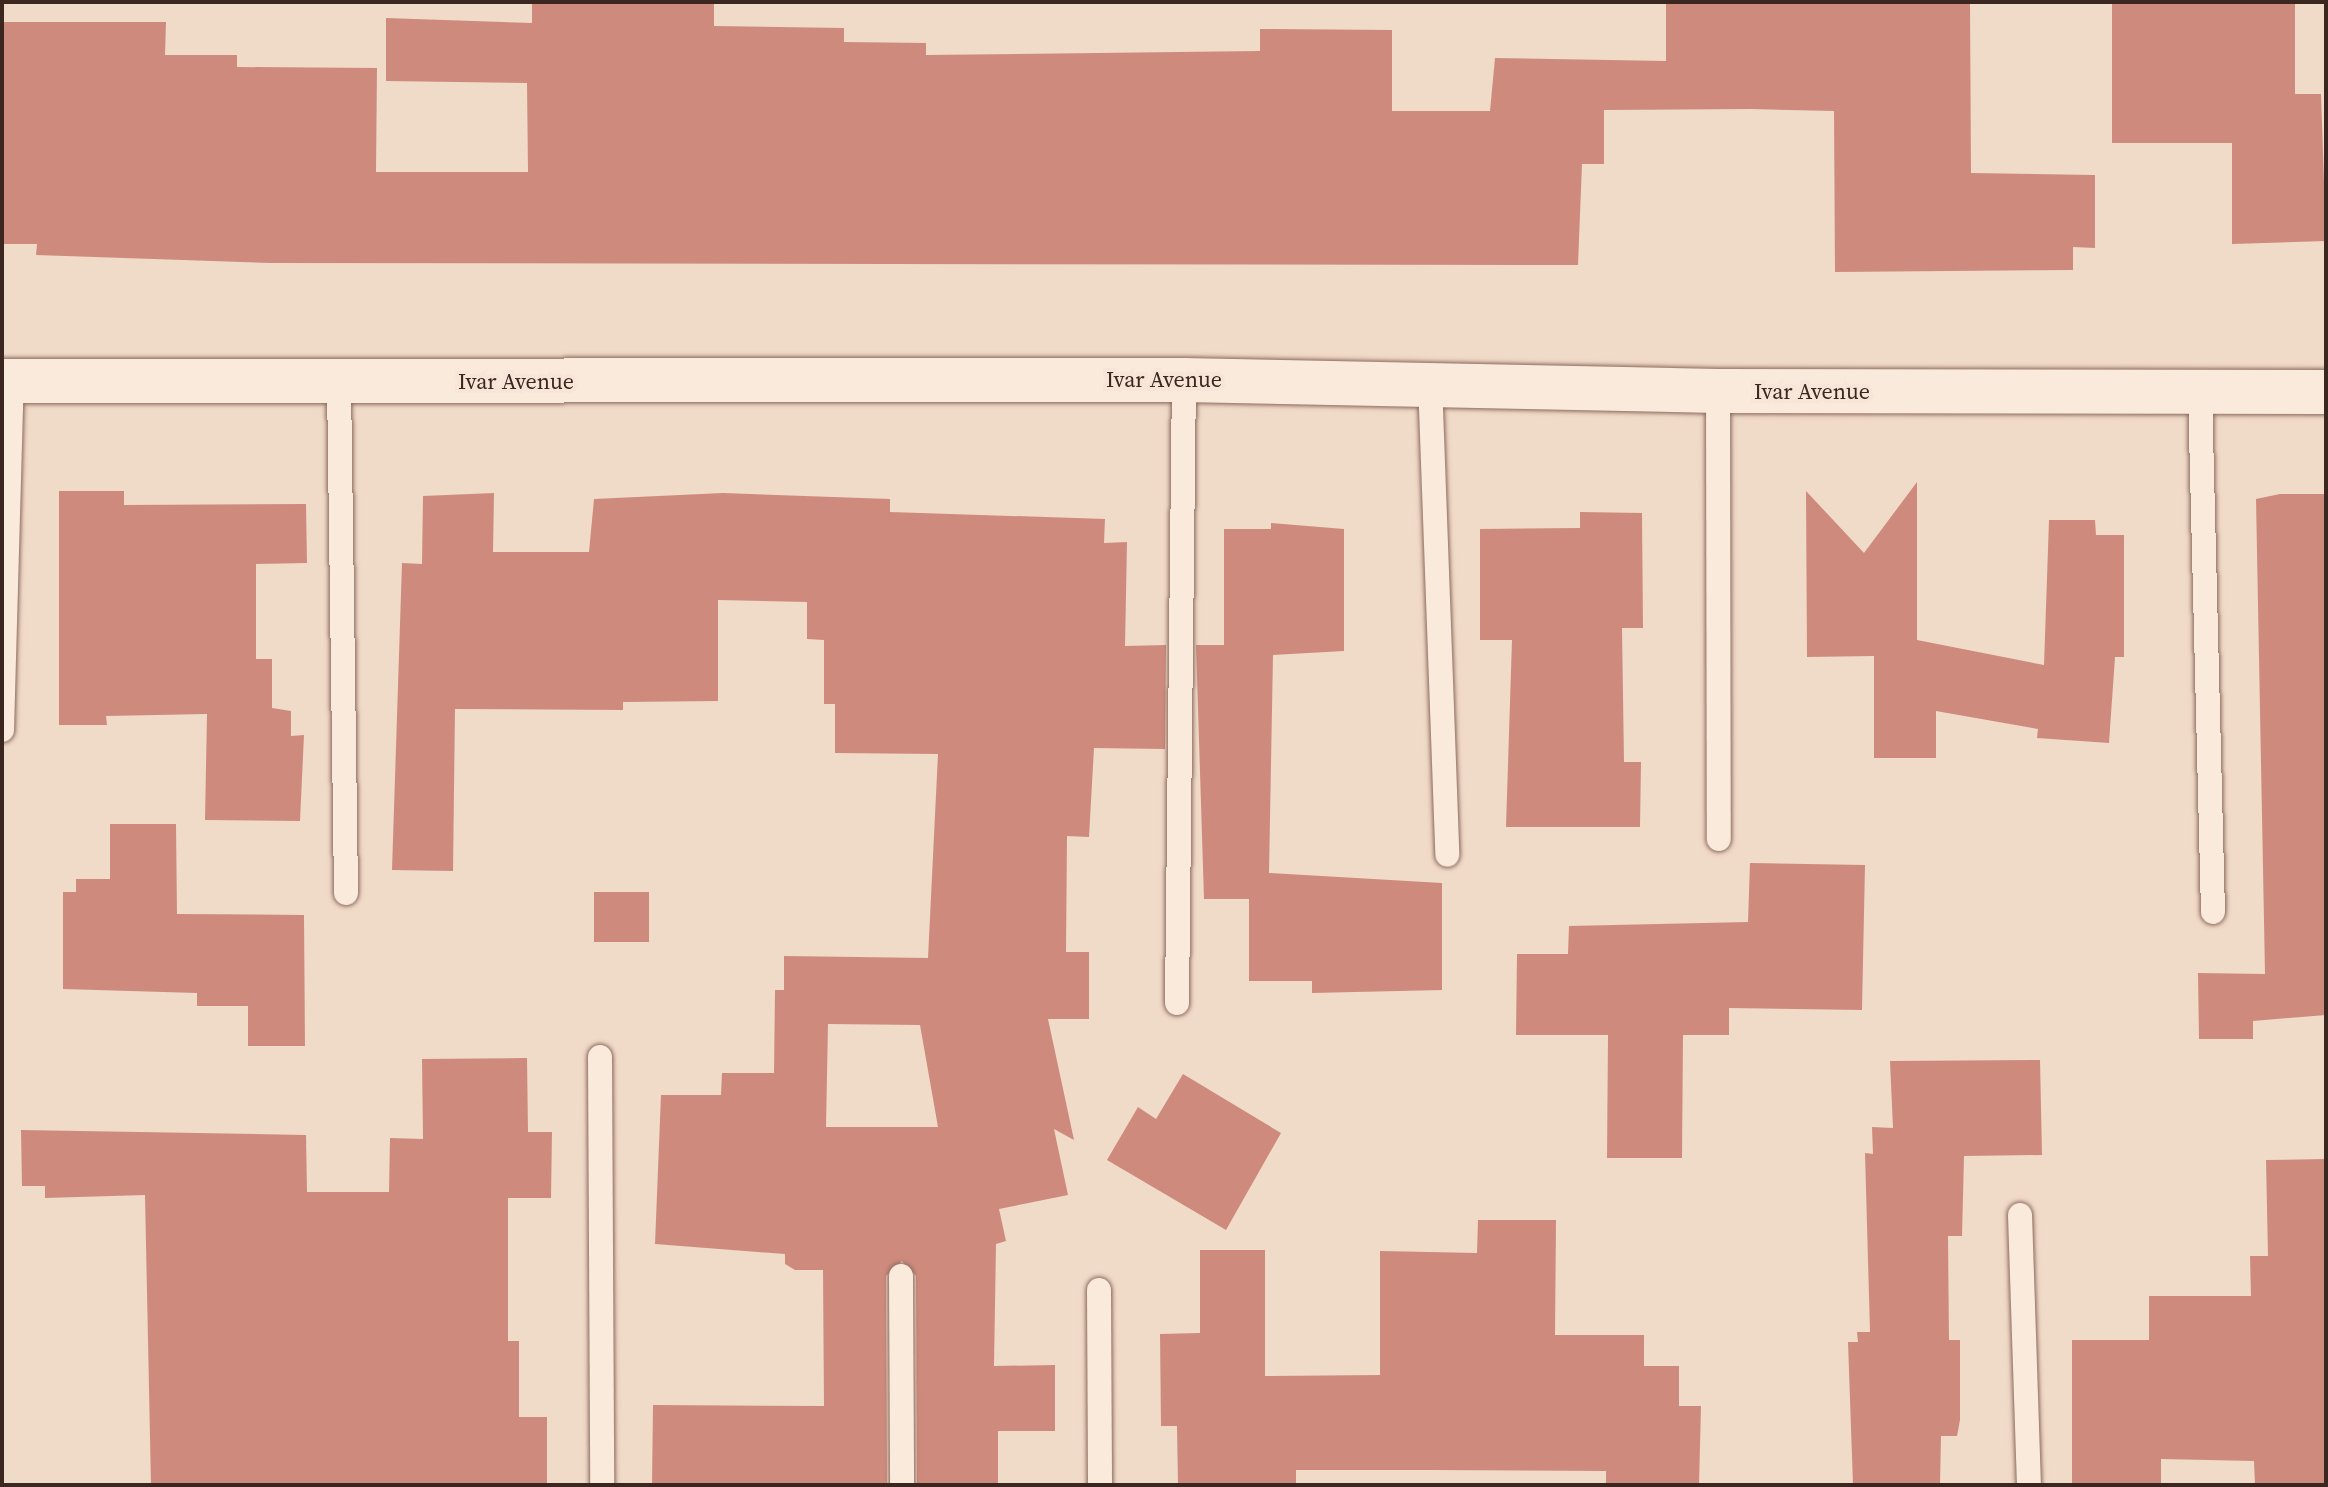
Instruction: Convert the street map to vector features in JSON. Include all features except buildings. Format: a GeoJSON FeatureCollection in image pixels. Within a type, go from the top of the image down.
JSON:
{"type":"FeatureCollection","features":[{"type":"Feature","properties":{"kind":"street","name":"Ivar Avenue"},"geometry":{"type":"LineString","coordinates":[[7,381],[1430,381],[1718,391],[2326,392]]}},
{"type":"Feature","properties":{"kind":"lane"},"geometry":{"type":"LineString","coordinates":[[1177,1003],[1184,380]]}},
{"type":"Feature","properties":{"kind":"lane"},"geometry":{"type":"LineString","coordinates":[[2,730],[7,381]]}},
{"type":"Feature","properties":{"kind":"lane"},"geometry":{"type":"LineString","coordinates":[[1430,381],[1447,855]]}},
{"type":"Feature","properties":{"kind":"lane"},"geometry":{"type":"LineString","coordinates":[[339,383],[346,893]]}},
{"type":"Feature","properties":{"kind":"lane"},"geometry":{"type":"LineString","coordinates":[[1718,391],[1719,839]]}},
{"type":"Feature","properties":{"kind":"lane"},"geometry":{"type":"LineString","coordinates":[[2200,392],[2213,912]]}},
{"type":"Feature","properties":{"kind":"lane"},"geometry":{"type":"LineString","coordinates":[[600,1057],[602,1485]]}},
{"type":"Feature","properties":{"kind":"lane"},"geometry":{"type":"LineString","coordinates":[[2020,1215],[2029,1485]]}},
{"type":"Feature","properties":{"kind":"lane"},"geometry":{"type":"LineString","coordinates":[[901,1276],[902,1485]]}},
{"type":"Feature","properties":{"kind":"lane"},"geometry":{"type":"LineString","coordinates":[[1099,1290],[1100,1485]]}}]}
